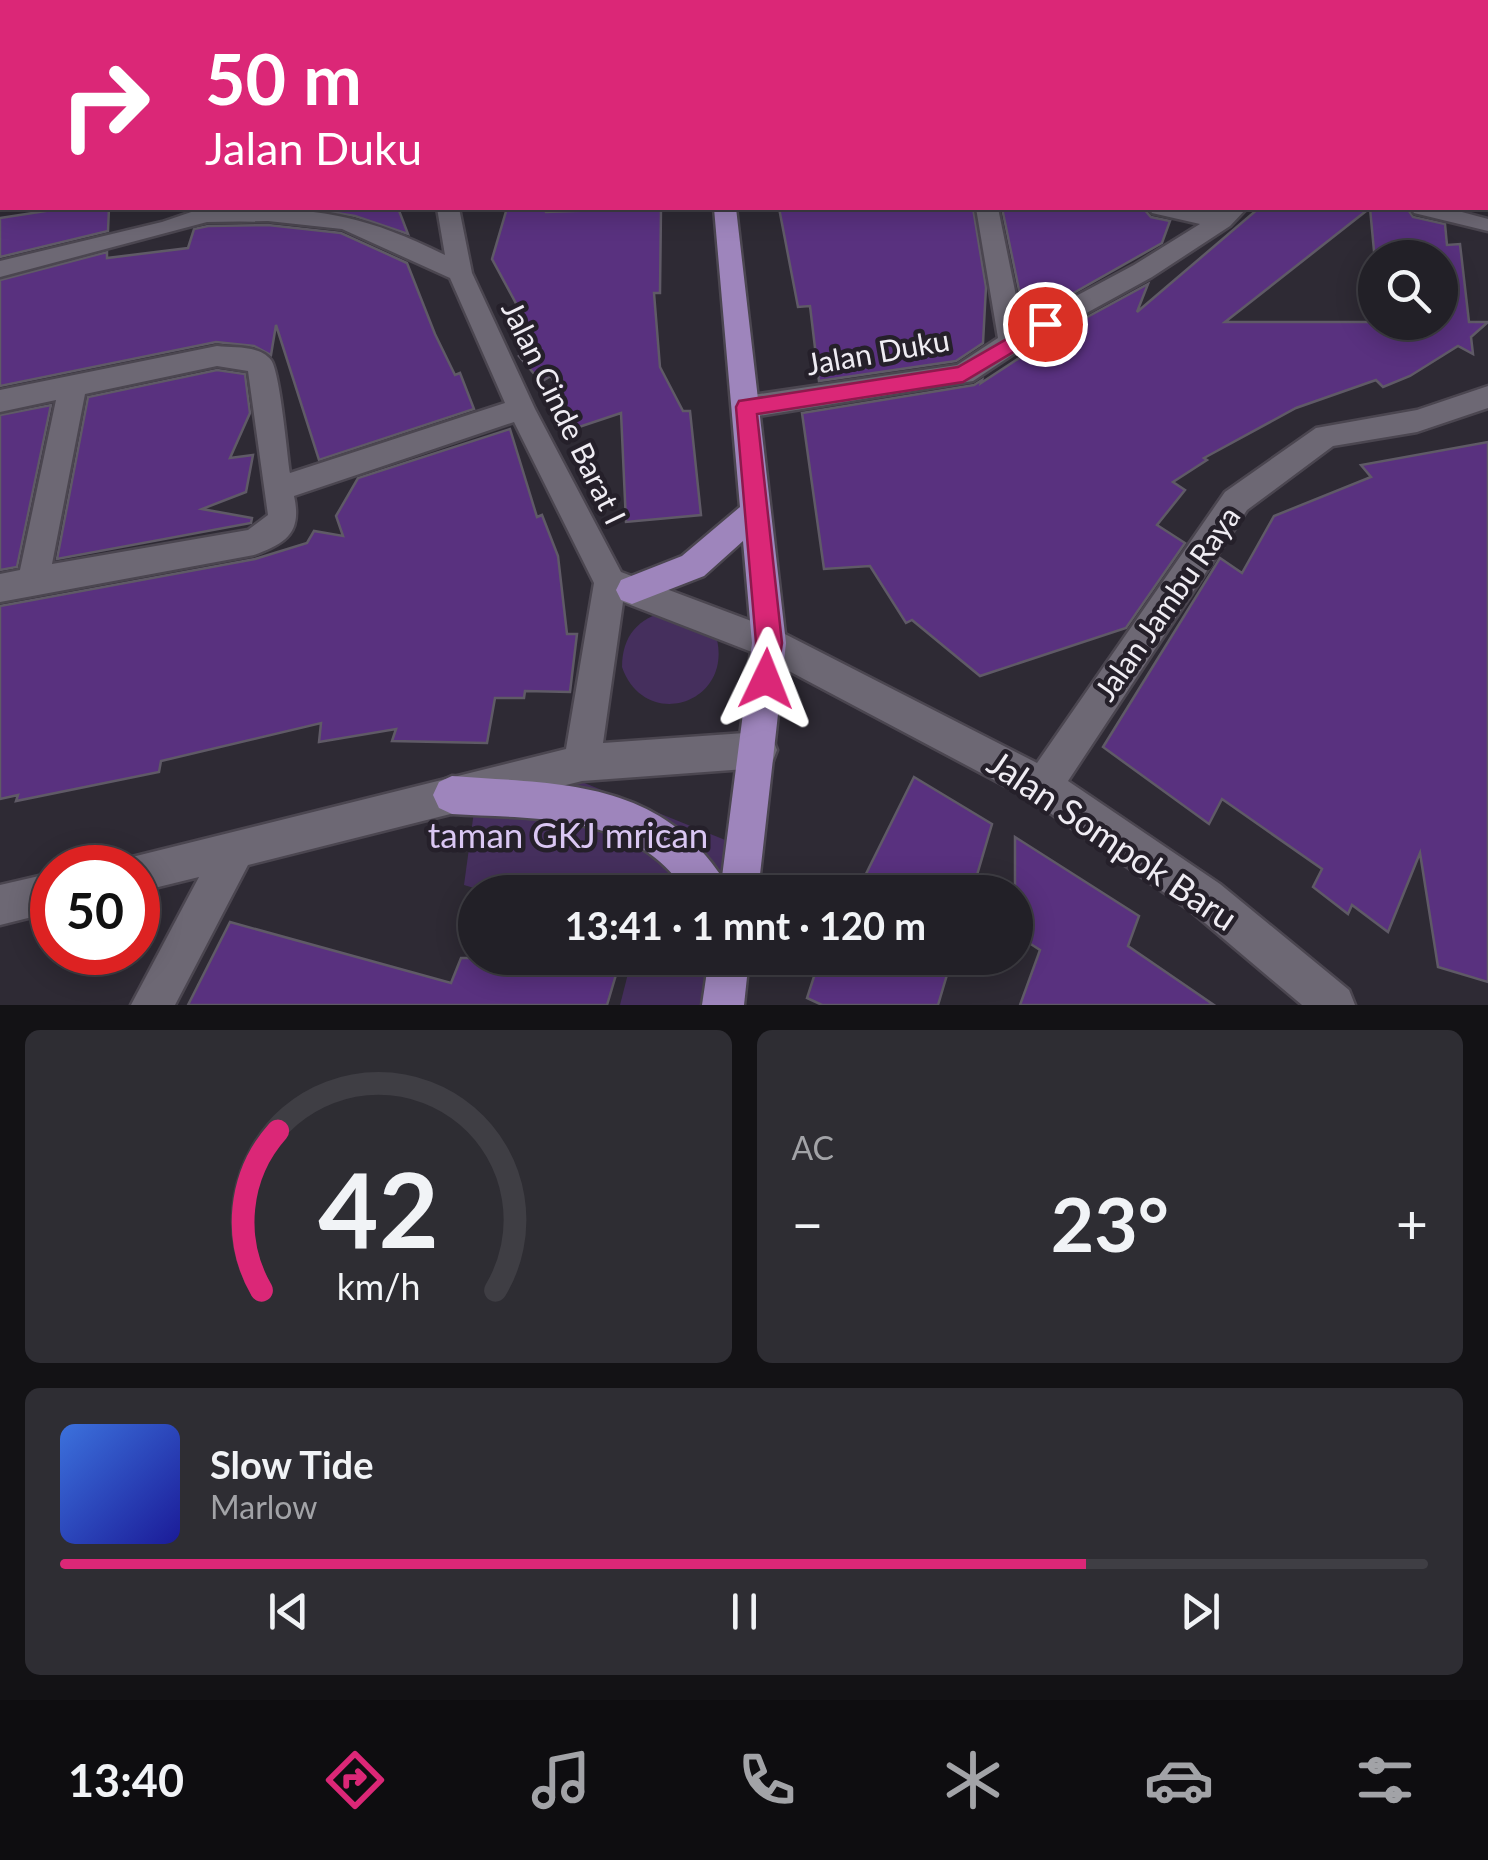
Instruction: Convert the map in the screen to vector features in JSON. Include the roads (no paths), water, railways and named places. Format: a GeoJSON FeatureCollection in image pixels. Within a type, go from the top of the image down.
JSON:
{"type":"FeatureCollection","features":[{"type":"Feature","properties":{"kind":"main road"},"geometry":{"type":"LineString","coordinates":[[725,210],[769,643],[741,875]]}},
{"type":"Feature","properties":{"kind":"main road"},"geometry":{"type":"LineString","coordinates":[[621,586],[693,566],[757,510]]}},
{"type":"Feature","properties":{"kind":"main road"},"geometry":{"type":"LineString","coordinates":[[452,795],[582,807],[630,818],[658,830],[682,850],[697,875]]}},
{"type":"Feature","properties":{"kind":"main road"},"geometry":{"type":"LineString","coordinates":[[723,1005],[727,975]]}},
{"type":"Feature","properties":{"kind":"street"},"geometry":{"type":"LineString","coordinates":[[146,210],[168,228]]}},
{"type":"Feature","properties":{"kind":"street","name":"Jalan Cinde Barat I"},"geometry":{"type":"LineString","coordinates":[[448,210],[460,273],[521,410],[621,586]]}},
{"type":"Feature","properties":{"kind":"street"},"geometry":{"type":"LineString","coordinates":[[987,210],[1012,342]]}},
{"type":"Feature","properties":{"kind":"street","name":"Jalan Duku"},"geometry":{"type":"LineString","coordinates":[[1183,210],[1229,214]]}},
{"type":"Feature","properties":{"kind":"street"},"geometry":{"type":"LineString","coordinates":[[1430,210],[1481,222]]}},
{"type":"Feature","properties":{"kind":"street"},"geometry":{"type":"LineString","coordinates":[[0,269],[168,228],[215,211],[330,219],[367,229],[460,273]]}},
{"type":"Feature","properties":{"kind":"street","name":"Jalan Duku"},"geometry":{"type":"LineString","coordinates":[[746,407],[963,374],[1012,342],[1143,271],[1229,214]]}},
{"type":"Feature","properties":{"kind":"street"},"geometry":{"type":"LineString","coordinates":[[0,401],[217,356],[251,359],[261,366],[284,518],[273,531],[254,542],[0,588]]}},
{"type":"Feature","properties":{"kind":"street"},"geometry":{"type":"LineString","coordinates":[[33,582],[74,386]]}},
{"type":"Feature","properties":{"kind":"street","name":"Jalan Jambu Raya"},"geometry":{"type":"LineString","coordinates":[[1043,786],[1236,501],[1326,436],[1417,422],[1488,398]]}},
{"type":"Feature","properties":{"kind":"street"},"geometry":{"type":"LineString","coordinates":[[278,489],[521,410]]}},
{"type":"Feature","properties":{"kind":"street"},"geometry":{"type":"LineString","coordinates":[[582,763],[621,586]]}},
{"type":"Feature","properties":{"kind":"street","name":"Jalan Sompok Baru"},"geometry":{"type":"LineString","coordinates":[[621,586],[769,643],[904,710],[1043,786],[1206,898],[1334,1005]]}},
{"type":"Feature","properties":{"kind":"street"},"geometry":{"type":"LineString","coordinates":[[160,867],[582,763],[759,750]]}},
{"type":"Feature","properties":{"kind":"street"},"geometry":{"type":"LineString","coordinates":[[152,1005],[236,849]]}},
{"type":"Feature","properties":{"kind":"street"},"geometry":{"type":"LineString","coordinates":[[0,905],[30,898]]}},
{"type":"Feature","properties":{"kind":"park label","name":"taman GKJ mrican"},"geometry":{"type":"Point","coordinates":[568,836]}}]}
